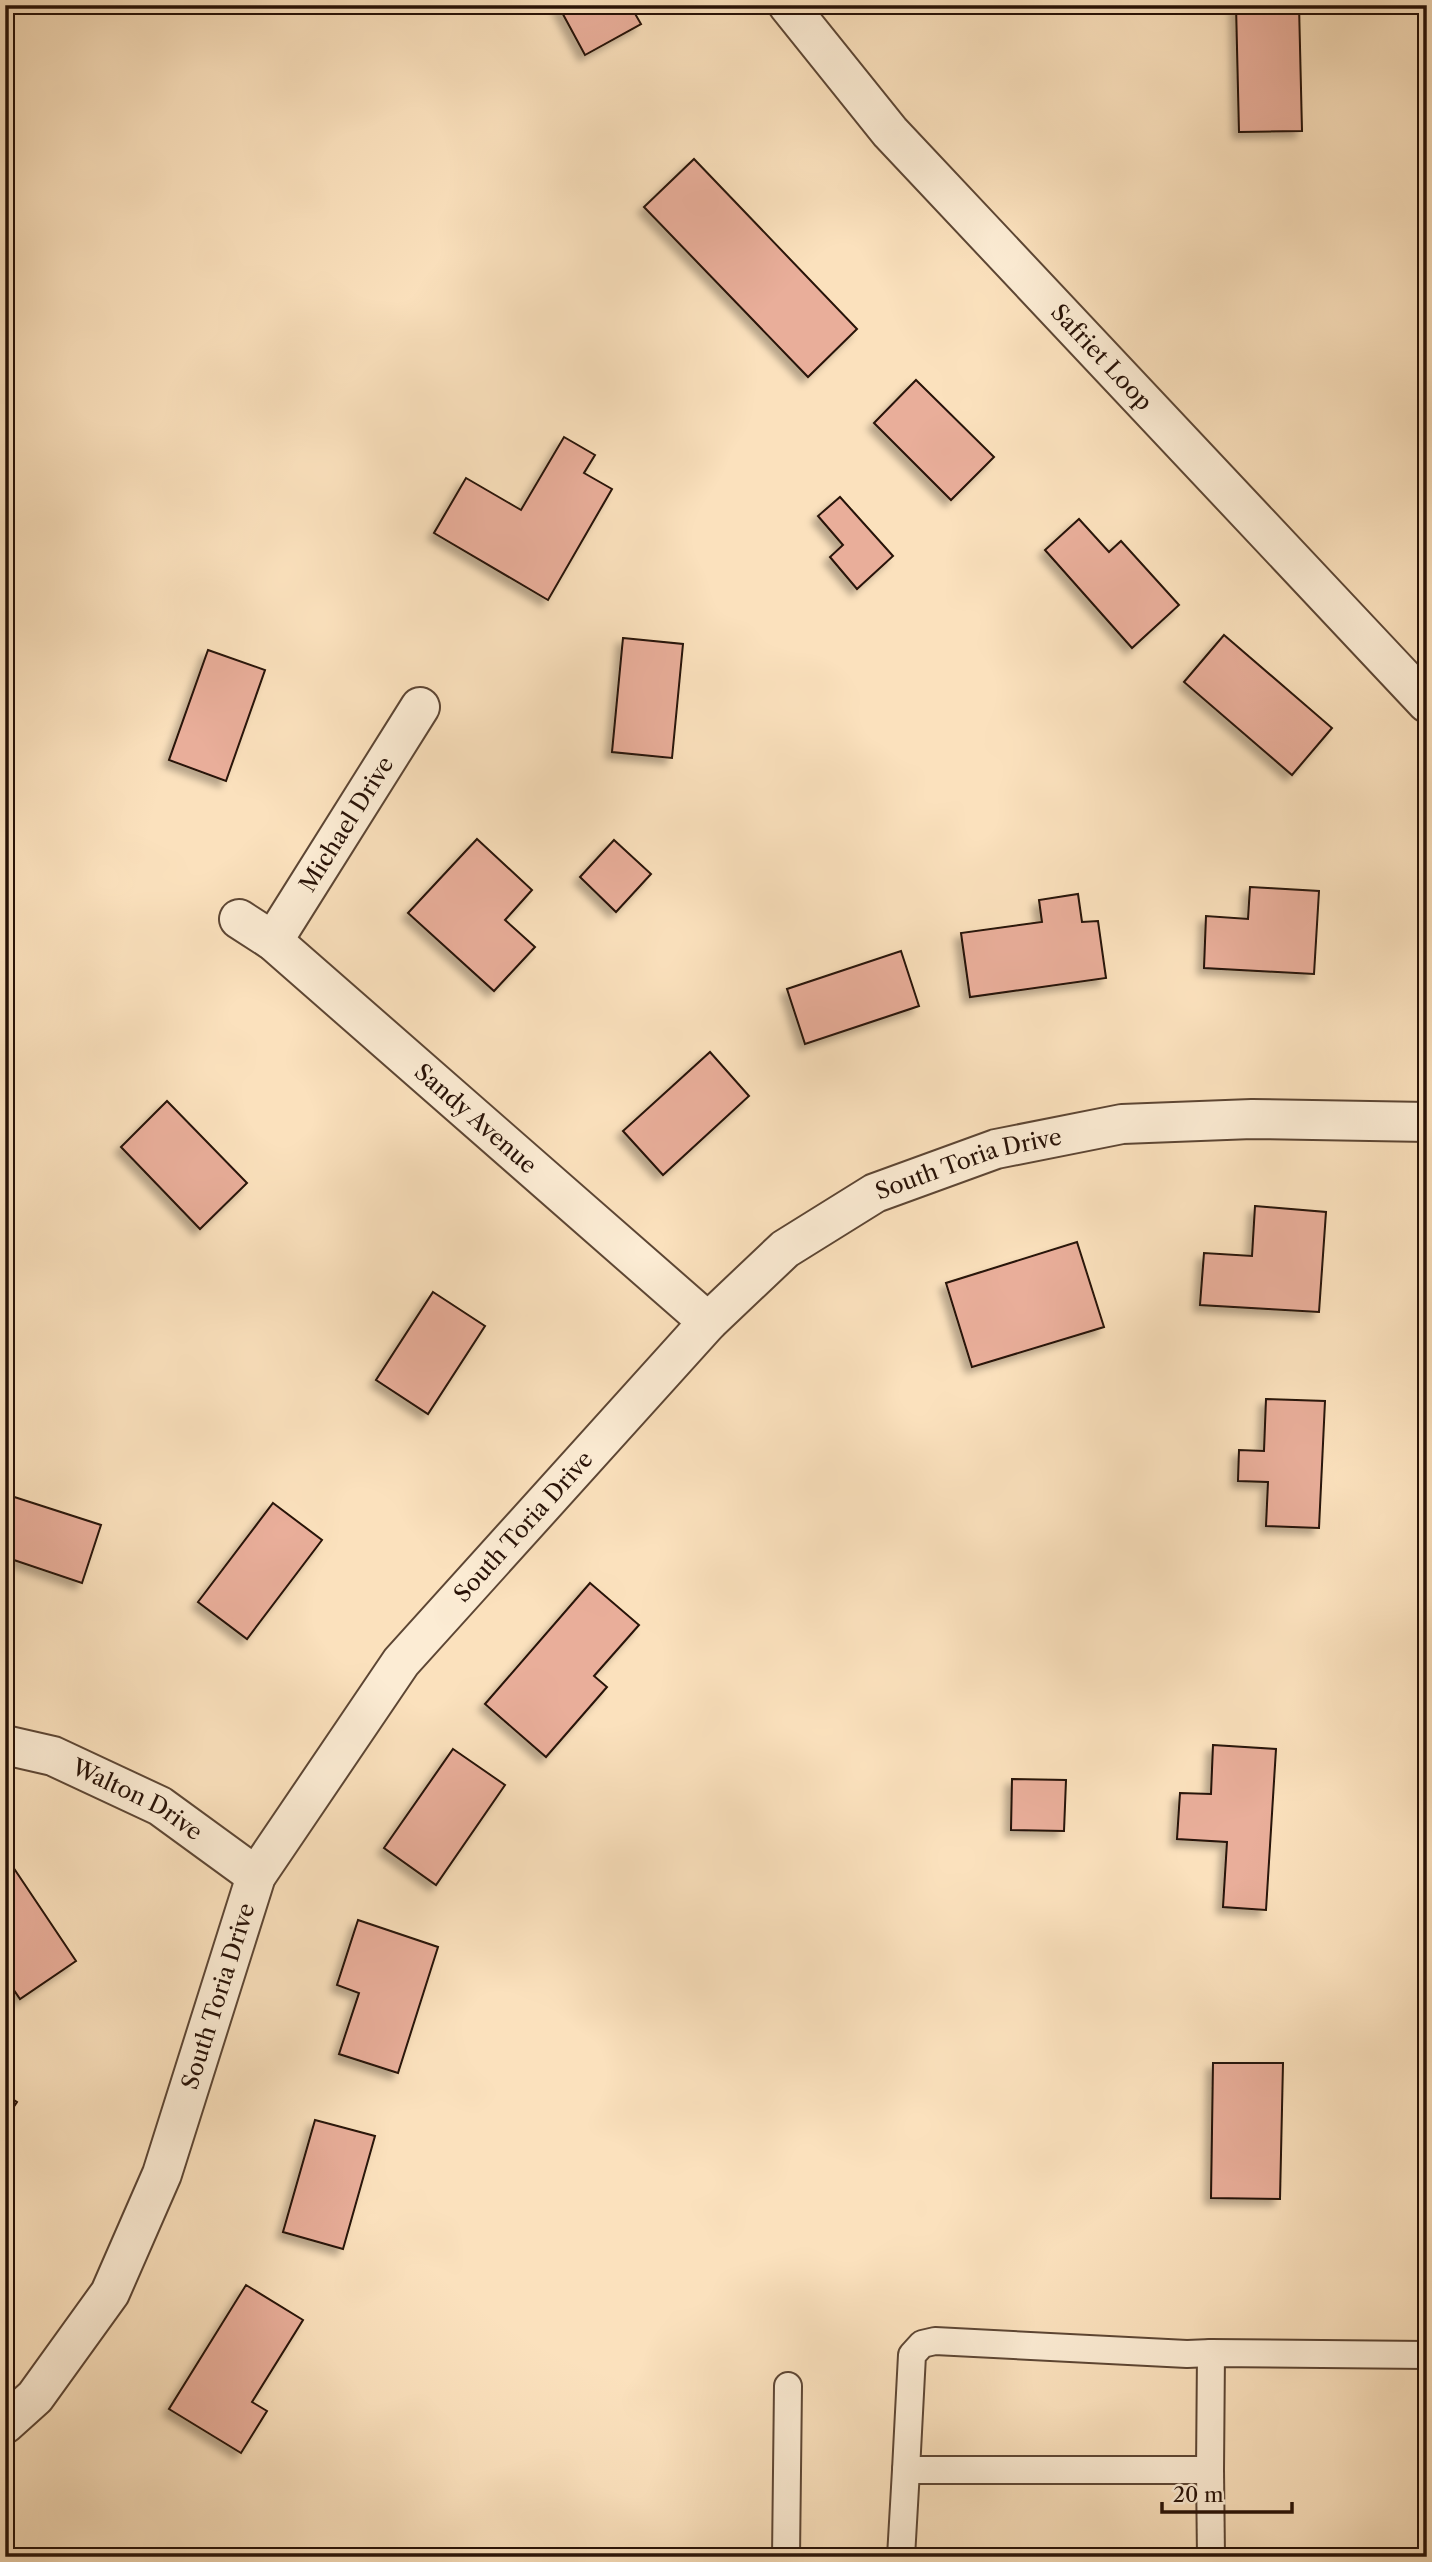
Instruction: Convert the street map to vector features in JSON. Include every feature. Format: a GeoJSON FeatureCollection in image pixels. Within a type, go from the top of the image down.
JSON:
{"type":"FeatureCollection","features":[{"type":"Feature","properties":{"kind":"street","name":"Safriet Loop"},"geometry":{"type":"LineString","coordinates":[[788,5],[890,132],[1427,703]]}},
{"type":"Feature","properties":{"kind":"street","name":"Michael Drive"},"geometry":{"type":"LineString","coordinates":[[273,941],[420,707]]}},
{"type":"Feature","properties":{"kind":"street","name":"Sandy Avenue"},"geometry":{"type":"LineString","coordinates":[[239,919],[273,941],[708,1322]]}},
{"type":"Feature","properties":{"kind":"street","name":"South Toria Drive"},"geometry":{"type":"LineString","coordinates":[[5,2424],[35,2397],[110,2292],[162,2174],[256,1876],[401,1662],[708,1322],[785,1249],[875,1193],[996,1149],[1122,1124],[1252,1119],[1427,1122]]}},
{"type":"Feature","properties":{"kind":"street","name":"Walton Drive"},"geometry":{"type":"LineString","coordinates":[[5,1745],[53,1756],[160,1806],[256,1876]]}},
{"type":"Feature","properties":{"kind":"lane"},"geometry":{"type":"LineString","coordinates":[[901,2557],[912,2355],[922,2344],[935,2340],[1187,2354],[1427,2354]]}},
{"type":"Feature","properties":{"kind":"lane"},"geometry":{"type":"LineString","coordinates":[[1211,2557],[1212,2353]]}},
{"type":"Feature","properties":{"kind":"lane"},"geometry":{"type":"LineString","coordinates":[[786,2557],[788,2386]]}},
{"type":"Feature","properties":{"kind":"lane"},"geometry":{"type":"LineString","coordinates":[[906,2470],[1210,2470]]}},
{"type":"Feature","properties":{"kind":"building"},"geometry":{"type":"Polygon","coordinates":[[[558,5],[630,5],[641,24],[585,55],[558,5]]]}},
{"type":"Feature","properties":{"kind":"building"},"geometry":{"type":"Polygon","coordinates":[[[1236,5],[1299,5],[1302,131],[1239,132],[1236,5]]]}},
{"type":"Feature","properties":{"kind":"building"},"geometry":{"type":"Polygon","coordinates":[[[694,159],[857,329],[808,377],[644,207],[694,159]]]}},
{"type":"Feature","properties":{"kind":"building"},"geometry":{"type":"Polygon","coordinates":[[[916,380],[994,457],[951,500],[874,423],[916,380]]]}},
{"type":"Feature","properties":{"kind":"building"},"geometry":{"type":"Polygon","coordinates":[[[564,437],[595,455],[584,473],[612,489],[548,600],[434,533],[466,478],[521,510],[564,437]]]}},
{"type":"Feature","properties":{"kind":"building"},"geometry":{"type":"Polygon","coordinates":[[[840,497],[893,556],[857,589],[830,557],[843,545],[818,516],[840,497]]]}},
{"type":"Feature","properties":{"kind":"building"},"geometry":{"type":"Polygon","coordinates":[[[1079,519],[1109,552],[1121,541],[1179,605],[1132,648],[1045,550],[1079,519]]]}},
{"type":"Feature","properties":{"kind":"building"},"geometry":{"type":"Polygon","coordinates":[[[1224,635],[1332,728],[1292,775],[1184,682],[1224,635]]]}},
{"type":"Feature","properties":{"kind":"building"},"geometry":{"type":"Polygon","coordinates":[[[623,638],[683,644],[672,758],[612,752],[623,638]]]}},
{"type":"Feature","properties":{"kind":"building"},"geometry":{"type":"Polygon","coordinates":[[[208,650],[265,670],[226,781],[169,760],[208,650]]]}},
{"type":"Feature","properties":{"kind":"building"},"geometry":{"type":"Polygon","coordinates":[[[477,839],[532,890],[505,920],[535,947],[494,991],[408,913],[477,839]]]}},
{"type":"Feature","properties":{"kind":"building"},"geometry":{"type":"Polygon","coordinates":[[[614,840],[651,874],[616,912],[580,877],[614,840]]]}},
{"type":"Feature","properties":{"kind":"building"},"geometry":{"type":"Polygon","coordinates":[[[1250,887],[1319,891],[1314,974],[1204,968],[1206,916],[1248,919],[1250,887]]]}},
{"type":"Feature","properties":{"kind":"building"},"geometry":{"type":"Polygon","coordinates":[[[1078,894],[1082,922],[1098,921],[1106,978],[970,997],[961,933],[1042,922],[1039,900],[1078,894]]]}},
{"type":"Feature","properties":{"kind":"building"},"geometry":{"type":"Polygon","coordinates":[[[901,951],[919,1006],[805,1044],[787,989],[901,951]]]}},
{"type":"Feature","properties":{"kind":"building"},"geometry":{"type":"Polygon","coordinates":[[[710,1052],[749,1096],[663,1175],[623,1131],[710,1052]]]}},
{"type":"Feature","properties":{"kind":"building"},"geometry":{"type":"Polygon","coordinates":[[[167,1101],[247,1183],[200,1229],[121,1147],[167,1101]]]}},
{"type":"Feature","properties":{"kind":"building"},"geometry":{"type":"Polygon","coordinates":[[[1255,1206],[1326,1212],[1319,1312],[1200,1305],[1204,1253],[1252,1256],[1255,1206]]]}},
{"type":"Feature","properties":{"kind":"building"},"geometry":{"type":"Polygon","coordinates":[[[1077,1242],[1104,1327],[972,1367],[946,1283],[1077,1242]]]}},
{"type":"Feature","properties":{"kind":"building"},"geometry":{"type":"Polygon","coordinates":[[[433,1292],[485,1326],[428,1414],[376,1380],[433,1292]]]}},
{"type":"Feature","properties":{"kind":"building"},"geometry":{"type":"Polygon","coordinates":[[[1266,1399],[1325,1401],[1319,1528],[1266,1526],[1268,1482],[1238,1481],[1239,1450],[1264,1451],[1266,1399]]]}},
{"type":"Feature","properties":{"kind":"building"},"geometry":{"type":"Polygon","coordinates":[[[5,1494],[101,1525],[82,1583],[5,1557],[5,1494]]]}},
{"type":"Feature","properties":{"kind":"building"},"geometry":{"type":"Polygon","coordinates":[[[273,1503],[322,1540],[247,1639],[198,1602],[273,1503]]]}},
{"type":"Feature","properties":{"kind":"building"},"geometry":{"type":"Polygon","coordinates":[[[590,1583],[639,1625],[594,1676],[607,1687],[546,1757],[485,1704],[590,1583]]]}},
{"type":"Feature","properties":{"kind":"building"},"geometry":{"type":"Polygon","coordinates":[[[1213,1745],[1276,1749],[1266,1910],[1223,1907],[1227,1842],[1177,1839],[1180,1793],[1211,1794],[1213,1745]]]}},
{"type":"Feature","properties":{"kind":"building"},"geometry":{"type":"Polygon","coordinates":[[[453,1749],[505,1785],[436,1885],[384,1848],[453,1749]]]}},
{"type":"Feature","properties":{"kind":"building"},"geometry":{"type":"Polygon","coordinates":[[[1012,1779],[1066,1780],[1064,1831],[1011,1830],[1012,1779]]]}},
{"type":"Feature","properties":{"kind":"building"},"geometry":{"type":"Polygon","coordinates":[[[5,1855],[76,1961],[20,1999],[5,1977],[5,1855]]]}},
{"type":"Feature","properties":{"kind":"building"},"geometry":{"type":"Polygon","coordinates":[[[358,1920],[438,1947],[398,2073],[339,2054],[359,1993],[337,1985],[358,1920]]]}},
{"type":"Feature","properties":{"kind":"building"},"geometry":{"type":"Polygon","coordinates":[[[1213,2063],[1283,2063],[1280,2199],[1211,2198],[1213,2063]]]}},
{"type":"Feature","properties":{"kind":"building"},"geometry":{"type":"Polygon","coordinates":[[[5,2094],[17,2102],[5,2120],[5,2094]]]}},
{"type":"Feature","properties":{"kind":"building"},"geometry":{"type":"Polygon","coordinates":[[[315,2120],[375,2136],[343,2249],[283,2232],[315,2120]]]}},
{"type":"Feature","properties":{"kind":"building"},"geometry":{"type":"Polygon","coordinates":[[[246,2285],[303,2320],[252,2402],[267,2411],[241,2453],[169,2409],[246,2285]]]}}]}
